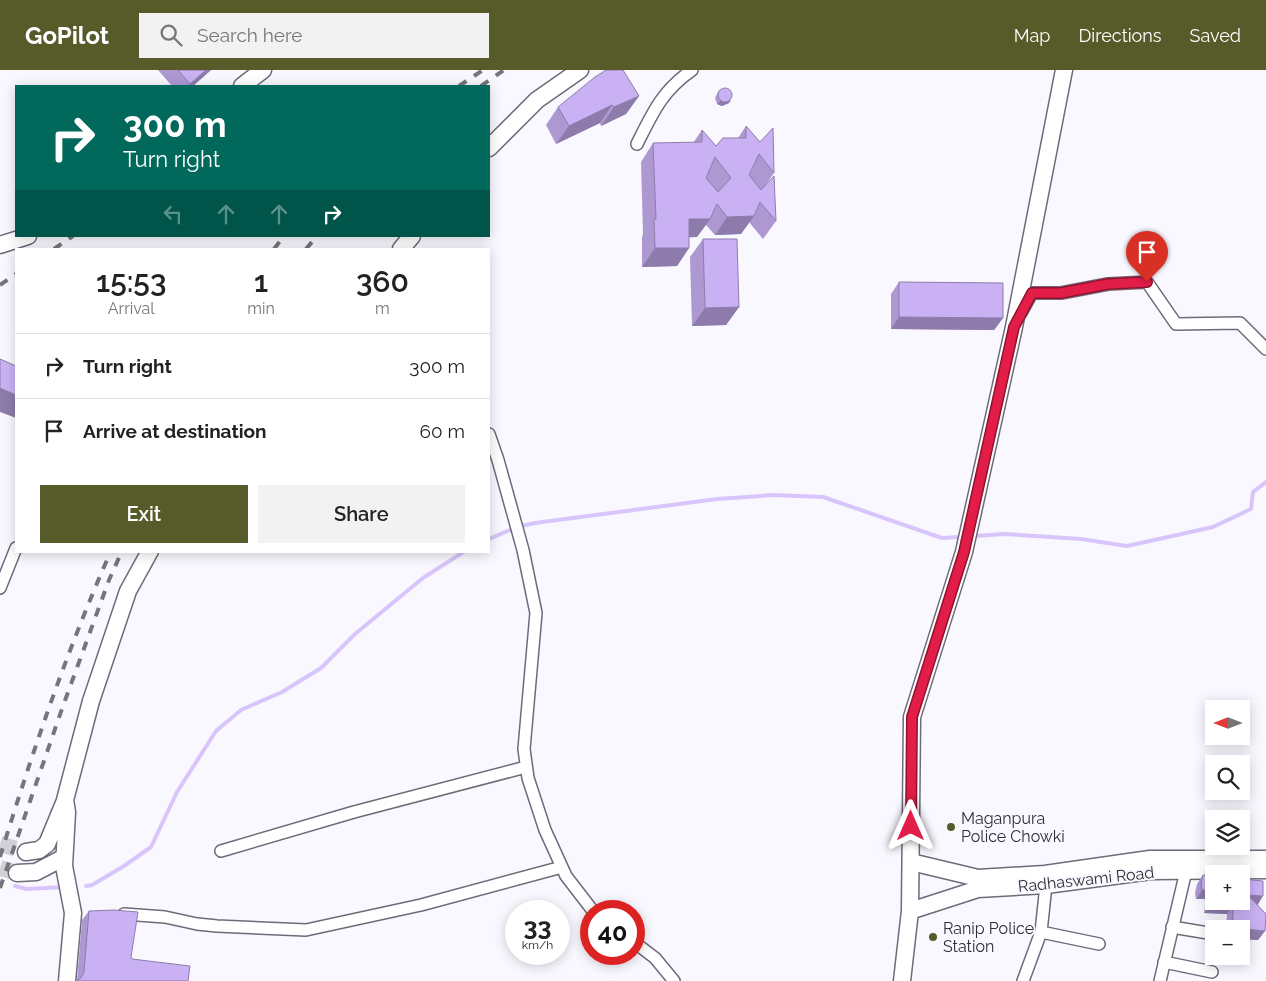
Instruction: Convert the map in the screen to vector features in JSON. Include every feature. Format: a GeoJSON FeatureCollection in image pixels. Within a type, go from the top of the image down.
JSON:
{"type":"FeatureCollection","features":[{"type":"Feature","properties":{"kind":"street"},"geometry":{"type":"LineString","coordinates":[[243,85],[262,70]]}},
{"type":"Feature","properties":{"kind":"street"},"geometry":{"type":"LineString","coordinates":[[490,147],[537,100],[580,70]]}},
{"type":"Feature","properties":{"kind":"street"},"geometry":{"type":"LineString","coordinates":[[637,144],[655,108],[670,88],[692,70]]}},
{"type":"Feature","properties":{"kind":"street"},"geometry":{"type":"LineString","coordinates":[[902,981],[910,911],[912,717],[964,552],[1014,327],[1064,70]]}},
{"type":"Feature","properties":{"kind":"street"},"geometry":{"type":"LineString","coordinates":[[0,245],[25,237]]}},
{"type":"Feature","properties":{"kind":"street"},"geometry":{"type":"LineString","coordinates":[[402,248],[411,237]]}},
{"type":"Feature","properties":{"kind":"street"},"geometry":{"type":"LineString","coordinates":[[1014,327],[1032,293],[1061,293],[1108,284],[1147,282],[1176,324],[1240,323],[1266,349]]}},
{"type":"Feature","properties":{"kind":"street"},"geometry":{"type":"LineString","coordinates":[[490,437],[523,550],[536,613],[524,749],[528,778],[545,830],[566,876],[585,900]]}},
{"type":"Feature","properties":{"kind":"street"},"geometry":{"type":"LineString","coordinates":[[0,588],[15,550]]}},
{"type":"Feature","properties":{"kind":"street"},"geometry":{"type":"LineString","coordinates":[[26,852],[39,850],[47,844],[66,800],[92,701],[128,591],[149,553]]}},
{"type":"Feature","properties":{"kind":"street"},"geometry":{"type":"LineString","coordinates":[[221,851],[354,812],[526,767]]}},
{"type":"Feature","properties":{"kind":"street"},"geometry":{"type":"LineString","coordinates":[[66,800],[64,866],[77,913],[67,981]]}},
{"type":"Feature","properties":{"kind":"street"},"geometry":{"type":"LineString","coordinates":[[17,873],[36,872],[64,859]]}},
{"type":"Feature","properties":{"kind":"street","name":"Radhaswami Road"},"geometry":{"type":"LineString","coordinates":[[911,862],[978,878],[1045,874],[1150,859],[1266,859]]}},
{"type":"Feature","properties":{"kind":"street"},"geometry":{"type":"LineString","coordinates":[[108,912],[165,917],[217,926],[306,930],[421,905],[562,867]]}},
{"type":"Feature","properties":{"kind":"street","name":"Radhaswami Road"},"geometry":{"type":"LineString","coordinates":[[910,911],[978,889],[1046,885],[1151,871],[1266,870]]}},
{"type":"Feature","properties":{"kind":"street"},"geometry":{"type":"LineString","coordinates":[[1160,981],[1186,871]]}},
{"type":"Feature","properties":{"kind":"street"},"geometry":{"type":"LineString","coordinates":[[1023,981],[1041,932],[1046,885]]}},
{"type":"Feature","properties":{"kind":"street"},"geometry":{"type":"LineString","coordinates":[[1172,927],[1205,932]]}},
{"type":"Feature","properties":{"kind":"street"},"geometry":{"type":"LineString","coordinates":[[1041,932],[1098,944]]}},
{"type":"Feature","properties":{"kind":"street"},"geometry":{"type":"LineString","coordinates":[[645,950],[655,958],[674,981]]}},
{"type":"Feature","properties":{"kind":"street"},"geometry":{"type":"LineString","coordinates":[[1164,962],[1212,972]]}},
{"type":"Feature","properties":{"kind":"building"},"geometry":{"type":"Polygon","coordinates":[[[178,70],[206,70],[190,84],[178,70]]]}},
{"type":"Feature","properties":{"kind":"building"},"geometry":{"type":"Polygon","coordinates":[[[606,70],[623,70],[639,96],[614,107],[612,105],[569,126],[558,107],[606,70]]]}},
{"type":"Feature","properties":{"kind":"building"},"geometry":{"type":"Polygon","coordinates":[[[722,88],[728,88],[732,95],[728,102],[722,102],[718,98],[718,92],[722,88]]]}},
{"type":"Feature","properties":{"kind":"building"},"geometry":{"type":"Polygon","coordinates":[[[746,126],[760,142],[773,128],[774,173],[759,154],[749,175],[761,190],[774,176],[776,221],[760,202],[754,216],[727,217],[717,204],[710,219],[689,219],[689,248],[655,248],[654,219],[656,219],[653,143],[702,142],[702,130],[716,146],[723,138],[746,138],[746,126]],[[715,157],[706,178],[718,192],[731,178],[715,157]]]}},
{"type":"Feature","properties":{"kind":"building"},"geometry":{"type":"Polygon","coordinates":[[[703,239],[737,239],[739,307],[705,308],[703,239]]]}},
{"type":"Feature","properties":{"kind":"building"},"geometry":{"type":"Polygon","coordinates":[[[899,282],[1003,283],[1003,318],[899,317],[899,282]]]}},
{"type":"Feature","properties":{"kind":"building"},"geometry":{"type":"Polygon","coordinates":[[[0,359],[15,366],[15,395],[0,388],[0,359]]]}},
{"type":"Feature","properties":{"kind":"building"},"geometry":{"type":"Polygon","coordinates":[[[1203,875],[1205,875],[1205,890],[1202,890],[1203,875]]]}},
{"type":"Feature","properties":{"kind":"building"},"geometry":{"type":"Polygon","coordinates":[[[1250,880],[1263,881],[1263,896],[1250,895],[1250,880]]]}},
{"type":"Feature","properties":{"kind":"building"},"geometry":{"type":"Polygon","coordinates":[[[1250,897],[1266,914],[1265,931],[1250,930],[1250,920],[1233,920],[1233,910],[1250,910],[1250,897]]]}},
{"type":"Feature","properties":{"kind":"building"},"geometry":{"type":"Polygon","coordinates":[[[114,910],[138,912],[132,959],[190,966],[188,981],[76,981],[81,978],[84,972],[89,911],[114,910]]]}},
{"type":"Feature","properties":{"kind":"waterway"},"geometry":{"type":"LineString","coordinates":[[975,536],[1005,534],[1081,539],[1127,546],[1213,527],[1251,509],[1253,492],[1266,482]]}},
{"type":"Feature","properties":{"kind":"waterway"},"geometry":{"type":"LineString","coordinates":[[490,539],[517,527],[535,523],[717,499],[773,495],[823,497],[942,538],[959,537]]}},
{"type":"Feature","properties":{"kind":"waterway"},"geometry":{"type":"LineString","coordinates":[[86,886],[92,885],[124,866],[151,847],[177,792],[216,731],[241,710],[282,692],[321,668],[355,634],[423,578],[462,553]]}},
{"type":"Feature","properties":{"kind":"waterway"},"geometry":{"type":"LineString","coordinates":[[15,886],[26,889],[64,887]]}},
{"type":"Feature","properties":{"kind":"tunnel"},"geometry":{"type":"LineString","coordinates":[[0,844],[26,852]]}},
{"type":"Feature","properties":{"kind":"tunnel"},"geometry":{"type":"LineString","coordinates":[[0,868],[17,873]]}},
{"type":"Feature","properties":{"kind":"railway"},"geometry":{"type":"LineString","coordinates":[[460,85],[483,70]]}},
{"type":"Feature","properties":{"kind":"railway"},"geometry":{"type":"LineString","coordinates":[[482,85],[504,70]]}},
{"type":"Feature","properties":{"kind":"railway"},"geometry":{"type":"LineString","coordinates":[[55,248],[72,237]]}},
{"type":"Feature","properties":{"kind":"railway"},"geometry":{"type":"LineString","coordinates":[[275,248],[283,237]]}},
{"type":"Feature","properties":{"kind":"railway"},"geometry":{"type":"LineString","coordinates":[[307,248],[316,237]]}},
{"type":"Feature","properties":{"kind":"railway"},"geometry":{"type":"LineString","coordinates":[[0,285],[15,275]]}},
{"type":"Feature","properties":{"kind":"railway"},"geometry":{"type":"LineString","coordinates":[[0,857],[51,702],[110,553]]}},
{"type":"Feature","properties":{"kind":"railway"},"geometry":{"type":"LineString","coordinates":[[0,888],[63,706],[109,580],[121,553]]}},
{"type":"Feature","properties":{"kind":"place","name":"Maganpura Police Chowki"},"geometry":{"type":"Point","coordinates":[951,827]}},
{"type":"Feature","properties":{"kind":"place","name":"Ranip Police Station"},"geometry":{"type":"Point","coordinates":[933,937]}},
{"type":"Feature","properties":{"kind":"route"},"geometry":{"type":"LineString","coordinates":[[911,826],[912,717],[964,552],[1014,327],[1032,293],[1061,293],[1108,284],[1147,282]]}}]}
